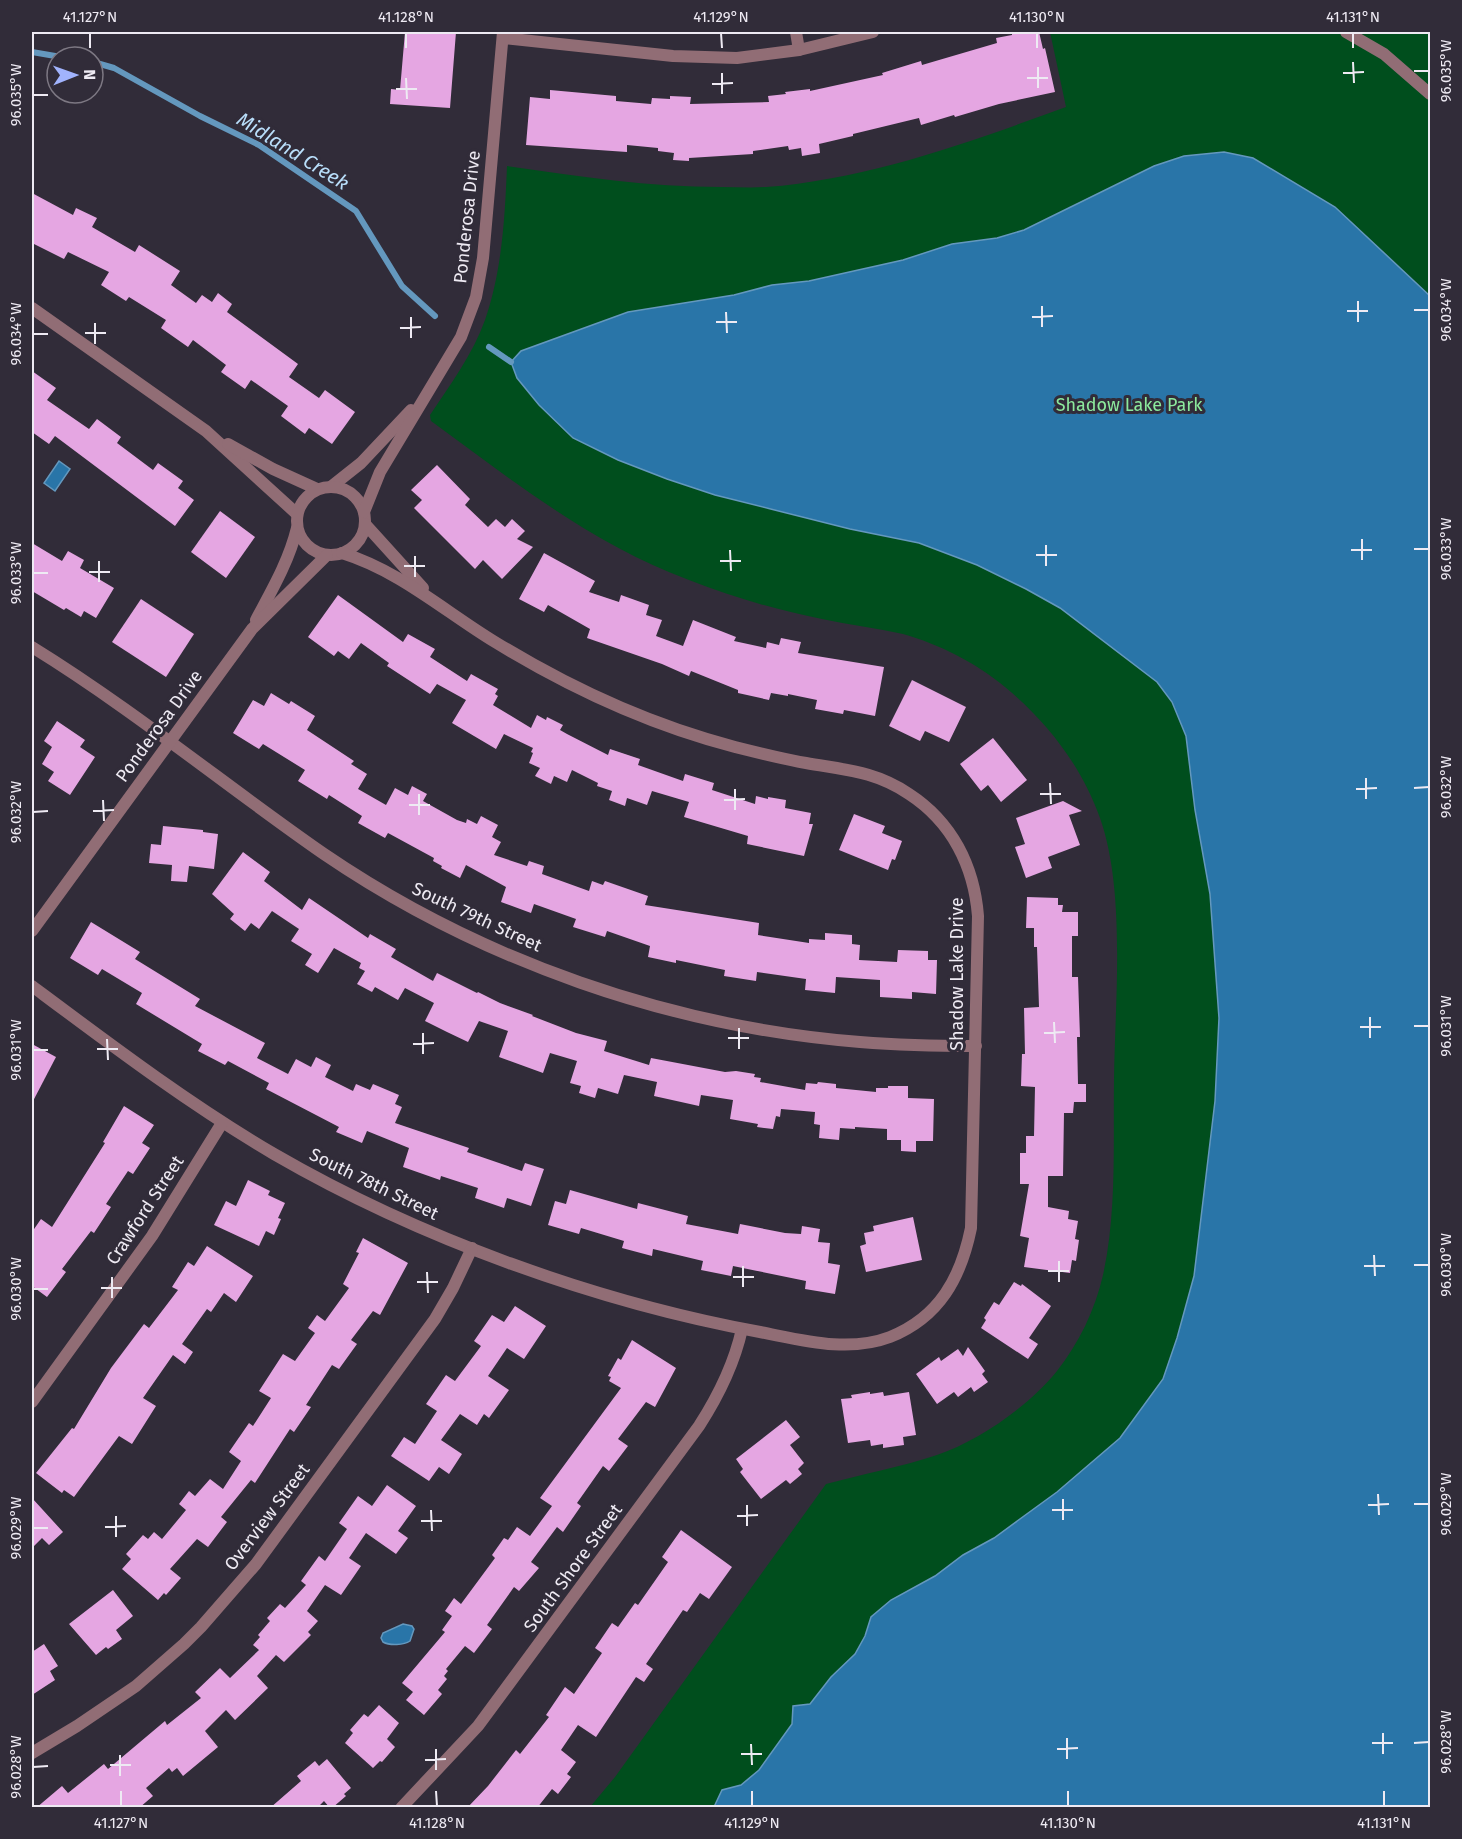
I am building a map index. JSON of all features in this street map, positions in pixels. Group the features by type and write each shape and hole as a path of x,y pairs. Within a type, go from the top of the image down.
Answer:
{"street":[{"path":"796,32 799,50"},
{"path":"503,35 705,58 765,55 799,50 873,32"},
{"path":"1346,32 1384,54 1431,94"},
{"name":"Ponderosa Drive","path":"364,518 380,472 461,337 476,297 483,258 503,35"},
{"path":"32,308 206,431 273,469 317,489"},
{"name":"Ponderosa Drive","path":"332,486 361,463 426,393"},
{"path":"206,431 297,514"},
{"path":"332,486 341,488 355,497 364,518 360,538 349,550 327,555 318,553 305,543 297,528 297,514 304,499 317,489 332,486"},
{"name":"Shadow Lake Drive","path":"364,518 431,598"},
{"name":"Ponderosa Drive","path":"252,630 284,566 297,528"},
{"name":"Shadow Lake Drive","path":"342,553 380,568 431,598 509,651 608,703 696,736 878,777 895,785 926,806 954,839 971,873 978,916 971,1228 959,1272 945,1295 929,1312 891,1336 869,1342 830,1344 742,1329"},
{"name":"Ponderosa Drive","path":"32,931 252,630 327,555"},
{"name":"South 79th Street","path":"32,647 94,687 325,854 382,890 478,940 560,975 648,1004 773,1031 860,1042 976,1046"},
{"name":"South 78th Street","path":"32,986 155,1077 222,1123 314,1177 355,1197 472,1248 609,1296 742,1329"},
{"name":"Crawford Street","path":"32,1402 152,1236 222,1123"},
{"name":"Overview Street","path":"32,1753 107,1707 144,1679 184,1644 240,1584 423,1335 453,1288 472,1248"},
{"name":"South Shore Street","path":"401,1808 478,1726 699,1426 723,1386 742,1329"}],"green space":[{"name":"Shadow Lake Park","path":"1050,32 1430,32 1430,1807 590,1807 615,1777 826,1484 937,1455 970,1441 1018,1409 1046,1384 1079,1338 1096,1301 1103,1275 1112,1202 1117,981 1113,879 1100,818 1073,762 1035,715 1005,687 982,670 957,655 917,638 771,607 705,586 653,565 586,530 554,510 431,421 430,415 468,357 480,333 491,301 504,224 507,166 640,183 694,187 766,187 805,183 881,167 956,146 1066,107"}],"water":[{"name":"Shadow Lake Park","path":"1224,152 1253,158 1335,207 1430,296 1430,1807 714,1807 722,1790 741,1785 759,1770 792,1724 793,1706 810,1704 831,1677 855,1654 865,1636 871,1617 891,1600 935,1576 963,1555 994,1538 1057,1492 1120,1438 1163,1379 1194,1276 1215,1101 1219,1018 1210,894 1195,810 1186,736 1172,702 1157,682 1060,608 977,565 919,543 850,529 715,495 618,460 573,438 539,405 517,378 511,362 521,351 628,312 734,295 772,285 809,281 903,260 952,244 997,238 1024,230 1154,166 1184,156"},
{"path":"59,461 70,469 55,491 44,483"},
{"path":"403,1624 412,1626 414,1629 410,1641 397,1644 383,1642 381,1638 383,1633"}],"building":[{"path":"405,32 456,32 450,108 390,104 391,89 400,90"},
{"path":"1012,32 1039,32 1055,92 999,104 955,117 954,115 921,125 919,118 853,134 853,136 819,144 820,153 802,156 801,148 789,150 788,146 753,151 753,154 689,158 689,161 673,160 674,153 658,151 658,148 627,145 627,152 526,145 530,97 550,99 550,90 616,96 616,101 651,104 652,98 670,99 670,96 691,97 690,104 769,102 768,96 810,89 810,91 883,75 882,73 921,61 922,65 997,43 996,38 1012,35"},
{"path":"32,193 73,215 76,208 97,218 92,227 135,252 139,245 180,271 171,285 196,303 202,295 212,302 218,293 232,304 227,312 298,364 289,377 319,398 325,390 355,412 332,444 309,428 305,434 281,416 288,406 251,380 245,389 221,372 226,365 193,340 188,347 161,328 166,320 129,297 126,301 101,285 109,272 68,252 64,259 32,243"},
{"path":"32,371 56,388 47,400 89,429 97,419 121,437 117,443 153,470 158,463 183,481 178,488 194,500 175,526 55,436 49,444 32,432"},
{"path":"437,465 470,499 465,505 488,527 496,519 505,527 512,519 525,531 517,539 533,547 502,579 483,560 475,569 414,508 422,500 411,490"},
{"path":"220,511 255,537 226,578 191,552"},
{"path":"32,543 62,561 68,551 84,560 80,568 114,588 96,618 84,611 81,617 66,608 64,610 32,591"},
{"path":"544,553 595,581 589,592 619,602 621,595 649,605 646,615 662,620 656,636 683,646 693,620 736,637 734,641 766,648 767,642 779,645 781,638 801,642 798,653 884,667 875,716 844,710 843,714 815,709 817,700 788,694 788,696 771,693 769,700 738,693 738,690 691,671 689,676 662,664 587,638 590,629 548,605 544,612 519,599"},
{"path":"338,595 403,642 408,634 435,649 430,657 467,681 471,674 498,689 495,694 498,696 493,705 531,728 537,715 546,720 547,717 563,725 560,730 608,755 610,749 640,759 638,765 683,781 685,774 714,783 712,790 755,804 756,796 768,799 768,797 786,800 785,808 811,813 809,824 813,824 804,856 747,844 748,836 684,817 689,802 652,791 647,805 627,798 625,806 609,800 612,791 597,786 598,783 572,770 567,782 554,776 551,784 535,776 540,768 529,763 533,748 504,734 496,749 452,723 466,700 437,684 430,694 387,666 389,663 361,643 349,659 338,651 334,656 308,637"},
{"path":"141,599 194,634 166,677 112,642"},
{"path":"912,680 966,707 949,742 925,731 920,741 889,726"},
{"path":"271,693 289,704 291,701 315,716 307,730 354,761 351,764 367,774 358,789 386,805 395,788 408,795 412,786 427,794 423,801 457,820 466,823 467,819 477,824 481,816 498,825 492,837 501,842 494,855 527,866 529,861 544,866 542,874 589,891 592,881 603,885 605,881 648,896 645,905 759,923 758,935 809,943 809,939 825,940 825,933 852,935 852,944 860,945 859,960 897,962 898,950 928,951 928,960 937,960 936,994 912,992 912,999 880,997 880,980 836,977 835,993 805,990 806,979 757,972 756,981 724,976 725,970 648,957 650,946 607,931 605,937 573,927 576,919 534,904 531,913 501,902 506,887 466,865 460,878 441,868 442,866 433,861 434,858 388,833 385,838 358,823 362,816 329,795 327,799 298,781 305,770 263,744 259,749 233,733 253,700 264,706"},
{"path":"57,721 85,740 80,747 95,757 70,795 48,781 54,772 42,764 52,747 44,741"},
{"path":"993,738 1027,780 1001,802 988,785 981,791 960,764"},
{"path":"1063,801 1082,811 1069,815 1080,845 1048,857 1052,868 1026,878 1015,847 1025,844 1016,818"},
{"path":"854,814 885,826 882,833 902,841 895,860 892,859 888,870 839,850"},
{"path":"163,826 218,834 214,869 189,866 187,882 171,881 172,865 149,863 151,844 161,845"},
{"path":"243,852 270,872 264,881 302,910 309,898 368,938 370,934 396,949 391,957 433,981 437,973 532,1016 576,1033 607,1041 604,1051 649,1065 651,1058 725,1072 755,1074 754,1077 761,1078 760,1082 805,1090 806,1083 817,1084 818,1082 836,1084 836,1088 876,1092 876,1088 908,1086 908,1098 934,1099 933,1141 916,1141 916,1152 901,1151 901,1140 887,1140 887,1129 855,1127 855,1129 840,1128 839,1140 819,1138 820,1125 814,1124 815,1112 781,1109 780,1117 776,1116 773,1129 757,1127 758,1124 730,1119 733,1100 701,1095 699,1106 654,1096 657,1082 624,1075 618,1094 598,1088 595,1098 579,1093 581,1086 570,1083 577,1061 550,1053 543,1073 499,1057 508,1031 479,1021 468,1042 447,1032 425,1021 434,1003 405,988 398,1000 375,987 372,992 357,984 365,971 359,968 361,963 334,948 318,973 305,965 312,954 291,941 299,929 272,911 259,929 251,923 245,931 230,919 234,914 212,894"},
{"path":"1027,897 1058,898 1058,905 1063,905 1062,912 1078,912 1078,936 1072,936 1072,977 1078,977 1080,1037 1077,1037 1078,1084 1086,1084 1086,1102 1074,1102 1073,1113 1064,1113 1063,1176 1048,1176 1048,1207 1069,1211 1068,1219 1078,1221 1075,1239 1079,1240 1076,1261 1072,1260 1070,1273 1024,1267 1029,1238 1020,1236 1029,1184 1020,1184 1020,1153 1026,1153 1026,1136 1034,1136 1035,1087 1021,1086 1022,1054 1025,1054 1024,1008 1039,1007 1037,947 1034,947 1034,928 1026,928"},
{"path":"91,922 140,952 135,959 200,999 195,1006 265,1043 257,1058 288,1074 296,1059 311,1067 316,1057 331,1065 325,1077 353,1091 356,1084 370,1090 373,1084 399,1095 395,1104 402,1107 395,1123 469,1148 467,1152 522,1171 525,1163 544,1169 531,1206 507,1198 504,1208 475,1198 478,1188 441,1176 440,1180 403,1167 409,1148 367,1131 362,1143 336,1132 339,1127 266,1089 269,1083 228,1061 225,1065 198,1051 202,1044 136,1004 142,993 102,969 98,975 70,958"},
{"path":"32,1044 56,1057 32,1103"},
{"path":"124,1106 154,1125 142,1143 150,1148 133,1174 128,1171 106,1204 111,1207 94,1233 91,1231 62,1269 66,1272 47,1297 32,1286 32,1232 41,1219 52,1227 105,1143 103,1142"},
{"path":"248,1180 270,1191 268,1195 285,1203 274,1235 266,1231 259,1246 214,1225 226,1201 236,1206"},
{"path":"570,1190 637,1209 638,1203 688,1216 686,1224 738,1234 740,1224 801,1234 802,1226 820,1229 818,1242 830,1243 828,1263 840,1265 835,1294 805,1289 806,1281 733,1266 731,1276 701,1270 703,1261 653,1249 652,1256 622,1248 624,1241 581,1228 579,1234 548,1225 555,1201 566,1204"},
{"path":"913,1217 922,1260 866,1272 860,1246 866,1244 864,1233 874,1231 873,1226"},
{"path":"363,1238 408,1263 380,1315 373,1311 351,1340 357,1344 339,1369 332,1365 306,1405 311,1407 294,1432 290,1429 255,1483 251,1480 221,1517 227,1522 208,1547 197,1539 170,1569 181,1578 166,1595 164,1593 158,1600 122,1569 131,1559 126,1554 143,1535 148,1539 154,1532 162,1539 186,1510 179,1504 189,1491 195,1496 210,1479 223,1489 241,1461 229,1452 249,1423 253,1426 271,1398 259,1391 283,1354 295,1361 315,1333 308,1328 317,1315 325,1321 349,1288 343,1284 359,1253 356,1252"},
{"path":"207,1246 253,1276 236,1302 224,1293 211,1312 207,1309 182,1344 193,1352 185,1364 173,1355 143,1398 156,1406 132,1444 119,1436 74,1497 64,1490 62,1493 36,1473 72,1428 74,1429 111,1368 144,1324 149,1328 178,1290 172,1287 188,1262 194,1266"},
{"path":"1014,1282 1021,1286 1022,1284 1051,1306 1029,1338 1038,1344 1028,1359 981,1328 994,1302 999,1305"},
{"path":"515,1306 546,1326 524,1359 507,1348 488,1376 509,1390 489,1418 484,1414 477,1425 460,1414 441,1440 462,1454 449,1474 439,1467 429,1481 391,1456 404,1437 415,1444 437,1411 426,1404 446,1375 455,1381 481,1346 474,1341 492,1315 504,1322"},
{"path":"632,1340 676,1368 655,1407 646,1402 618,1439 628,1446 609,1471 603,1466 577,1503 581,1506 563,1532 557,1527 531,1562 539,1568 519,1591 514,1587 487,1625 492,1629 474,1653 465,1646 446,1669 448,1671 444,1676 447,1679 438,1690 442,1694 424,1715 406,1700 413,1692 402,1683 445,1632 442,1630 452,1616 445,1611 454,1598 461,1604 495,1558 492,1555 504,1538 508,1540 517,1527 530,1536 552,1506 540,1498 621,1388 609,1381 611,1377 608,1376 618,1358 621,1360"},
{"path":"968,1347 985,1371 982,1374 988,1382 974,1392 971,1387 958,1397 954,1392 937,1404 916,1374 939,1357 941,1361 958,1349 963,1356"},
{"path":"870,1392 870,1394 883,1392 884,1396 909,1392 916,1435 903,1437 904,1445 883,1448 883,1444 871,1446 870,1440 848,1443 841,1399"},
{"path":"786,1420 800,1437 790,1445 804,1463 798,1469 802,1474 790,1484 786,1480 761,1499 740,1472 743,1469 736,1459"},
{"path":"387,1485 416,1506 398,1531 408,1538 396,1554 366,1533 349,1558 361,1566 341,1595 325,1585 307,1611 318,1621 308,1632 311,1635 284,1662 276,1655 257,1676 268,1688 235,1720 226,1710 205,1731 218,1747 183,1776 177,1768 172,1772 169,1768 146,1788 153,1796 139,1808 36,1808 62,1786 68,1793 104,1764 108,1769 165,1721 167,1725 201,1698 195,1692 220,1668 230,1678 259,1650 253,1645 270,1621 267,1618 280,1604 285,1608 306,1585 301,1581 319,1556 325,1561 347,1529 339,1523 358,1496 372,1506"},
{"path":"32,1498 63,1532 49,1545 42,1538 32,1548"},
{"path":"681,1530 732,1567 709,1599 700,1593 687,1612 683,1610 646,1664 653,1669 644,1682 636,1677 596,1737 578,1725 561,1750 576,1762 567,1774 571,1777 558,1794 552,1789 537,1808 467,1808 488,1786 516,1750 520,1754 549,1717 546,1715 565,1687 574,1694 602,1653 595,1648 612,1623 618,1627 635,1603 638,1605 668,1562 662,1557"},
{"path":"113,1590 133,1616 116,1630 122,1639 96,1655 69,1624"},
{"path":"44,1644 58,1666 50,1671 55,1680 32,1695 32,1652"},
{"path":"379,1705 399,1723 387,1739 395,1747 382,1762 380,1761 373,1768 345,1743 353,1733 350,1730 364,1714 368,1717"},
{"path":"327,1759 351,1788 344,1794 346,1796 332,1808 324,1801 317,1808 270,1808 301,1781 297,1776 315,1761 319,1766"}],"waterway":[{"name":"Midland Creek","path":"32,52 45,54"},
{"name":"Midland Creek","path":"105,65 114,68 200,116 259,145 356,211 402,286 435,316"},
{"name":"Midland Creek","path":"489,347 511,362"}]}
